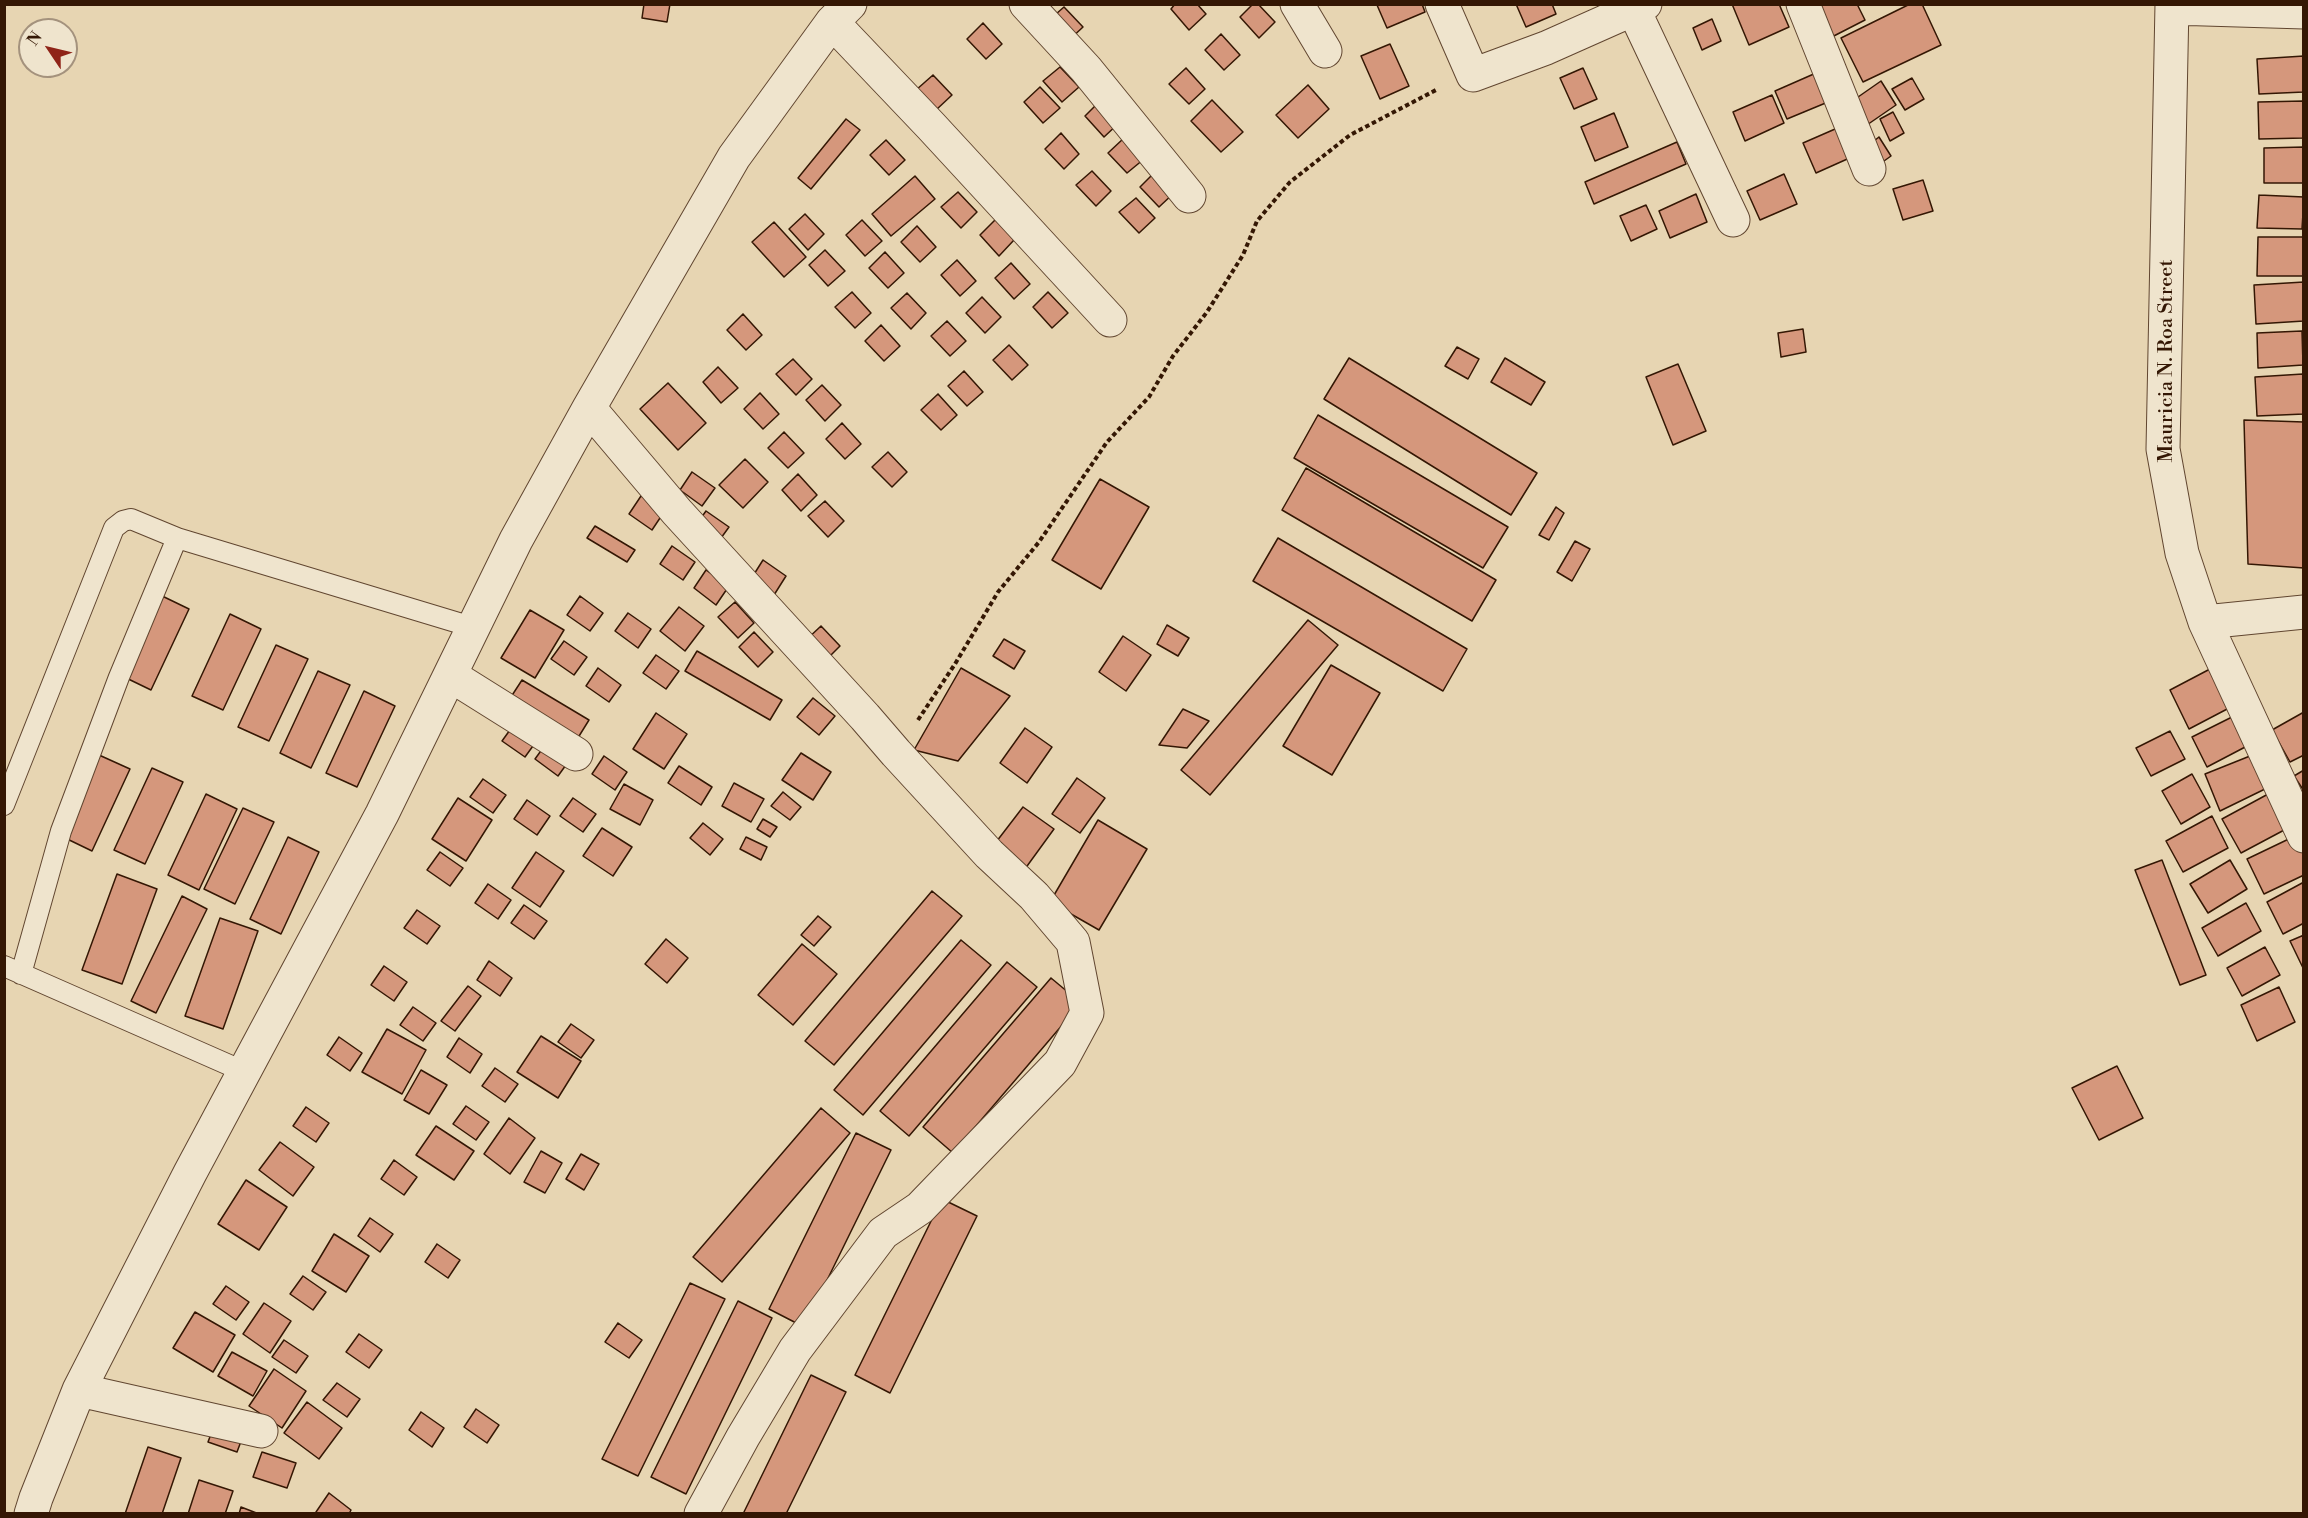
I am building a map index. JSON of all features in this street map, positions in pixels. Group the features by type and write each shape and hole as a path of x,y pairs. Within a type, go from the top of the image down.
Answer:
{"street":[{"path":"1026,4 1086,69 1189,196"},
{"path":"1297,4 1325,51"},
{"path":"1442,4 1473,75 1546,48 1636,6 1733,220"},
{"path":"1803,4 1869,169"},
{"path":"2172,6 2304,12"},
{"name":"Mauricia N. Roa Street","path":"2172,6 2163,449 2181,553 2205,622 2304,836"},
{"path":"32,1514 36,1498 79,1390 190,1173 382,814 516,540 589,408 734,157 841,13 931,126 1110,320"},
{"path":"589,408 677,512 989,854 1034,896 1073,942 1088,1013 1060,1063 920,1208 883,1233 795,1350 743,1437 701,1514"},
{"path":"2205,622 2304,612"},
{"path":"450,675 576,754"},
{"path":"79,1390 261,1431"}],"lane":[{"path":"4,805 114,528 123,521 131,519 177,538 472,627"},
{"path":"177,538 119,677 61,831 13,970 245,1072"}],"path":[{"path":"896,753 955,664 998,592 1039,542 1107,442 1149,397 1173,356 1207,312 1243,255 1257,221 1290,182 1350,135 1424,95 1473,75"}],"building":[{"path":"644,4 670,4 667,22 642,18"},
{"path":"1175,4 1197,4 1206,14 1189,30 1171,9"},
{"path":"1253,4 1258,4 1275,22 1259,38 1240,17"},
{"path":"1422,4 1425,12 1387,28 1377,5"},
{"path":"1516,4 1552,4 1556,14 1526,27"},
{"path":"1732,4 1779,4 1789,27 1749,45"},
{"path":"1808,4 1857,4 1865,20 1826,40"},
{"path":"1910,4 1922,4 1941,45 1863,82 1841,38"},
{"path":"1064,7 1083,27 1067,42 1048,21"},
{"path":"1712,19 1721,41 1702,50 1693,28"},
{"path":"983,23 1002,44 986,59 967,39"},
{"path":"1221,34 1240,55 1224,70 1205,50"},
{"path":"1390,44 1409,86 1380,99 1361,56"},
{"path":"2304,56 2304,92 2259,94 2257,59"},
{"path":"1060,67 1079,87 1062,102 1043,81"},
{"path":"1186,68 1205,89 1189,104 1169,84"},
{"path":"1583,68 1597,99 1574,109 1560,78"},
{"path":"1816,73 1828,102 1787,119 1775,91"},
{"path":"933,75 952,95 936,110 916,90"},
{"path":"1912,78 1924,99 1905,110 1892,89"},
{"path":"1881,81 1896,105 1864,127 1848,104"},
{"path":"1308,85 1329,109 1298,138 1276,115"},
{"path":"1040,87 1060,108 1043,123 1024,102"},
{"path":"1772,95 1784,123 1745,141 1733,112"},
{"path":"1212,100 1243,132 1221,152 1191,121"},
{"path":"1100,101 1120,122 1104,137 1085,116"},
{"path":"2304,101 2304,138 2259,139 2258,102"},
{"path":"1893,112 1904,133 1890,141 1880,119"},
{"path":"1614,113 1628,147 1595,161 1581,127"},
{"path":"846,119 860,130 811,189 798,178"},
{"path":"1842,126 1854,156 1816,173 1803,143"},
{"path":"1061,133 1079,154 1064,169 1045,149"},
{"path":"1879,137 1891,156 1877,166 1865,148"},
{"path":"1124,138 1144,159 1127,173 1108,153"},
{"path":"886,140 905,160 889,175 870,155"},
{"path":"1677,142 1686,164 1594,204 1585,182"},
{"path":"2304,147 2304,183 2264,183 2264,148"},
{"path":"1092,171 1111,191 1096,206 1076,185"},
{"path":"1156,171 1175,192 1159,207 1140,187"},
{"path":"1784,174 1797,204 1760,220 1747,191"},
{"path":"915,176 935,199 891,236 872,214"},
{"path":"1923,180 1933,211 1903,220 1893,189"},
{"path":"958,192 977,212 961,228 941,207"},
{"path":"1696,194 1707,222 1670,238 1659,211"},
{"path":"2259,195 2304,197 2302,229 2257,228"},
{"path":"1136,198 1155,218 1139,233 1119,212"},
{"path":"1646,205 1657,229 1631,241 1620,216"},
{"path":"805,214 824,234 808,250 789,229"},
{"path":"996,219 1014,240 999,256 980,235"},
{"path":"862,220 882,241 865,256 846,235"},
{"path":"774,222 806,257 784,277 752,242"},
{"path":"917,226 936,247 920,262 901,242"},
{"path":"2258,237 2304,237 2304,276 2257,276"},
{"path":"825,250 845,271 828,286 809,265"},
{"path":"885,252 904,273 888,288 869,268"},
{"path":"957,260 976,281 960,296 941,275"},
{"path":"1011,263 1030,284 1014,299 995,278"},
{"path":"2304,282 2304,321 2256,324 2254,285"},
{"path":"852,292 871,313 855,328 835,307"},
{"path":"1048,292 1068,313 1052,328 1033,307"},
{"path":"907,293 926,313 911,329 891,308"},
{"path":"982,297 1001,317 985,333 966,313"},
{"path":"743,314 762,335 746,350 727,330"},
{"path":"947,321 966,341 950,356 931,336"},
{"path":"881,325 900,346 884,361 865,341"},
{"path":"1803,329 1806,352 1781,357 1778,333"},
{"path":"2302,331 2303,365 2258,368 2257,333"},
{"path":"1009,345 1028,365 1012,380 993,360"},
{"path":"1457,347 1479,359 1468,379 1445,366"},
{"path":"1349,358 1537,473 1511,515 1324,399"},
{"path":"1505,358 1545,382 1531,405 1491,382"},
{"path":"793,359 812,379 796,395 776,374"},
{"path":"1678,364 1706,431 1673,445 1646,377"},
{"path":"718,367 738,388 721,403 703,382"},
{"path":"964,371 983,392 967,406 948,386"},
{"path":"2303,374 2304,414 2257,416 2255,377"},
{"path":"668,383 706,423 678,450 640,409"},
{"path":"822,385 841,405 825,421 806,400"},
{"path":"760,393 779,414 763,429 744,409"},
{"path":"938,394 957,415 941,430 921,410"},
{"path":"1318,415 1508,527 1483,568 1294,458"},
{"path":"2244,420 2304,422 2304,568 2248,564"},
{"path":"842,423 861,444 845,459 826,439"},
{"path":"784,432 804,453 788,468 768,448"},
{"path":"888,452 907,472 892,487 872,467"},
{"path":"745,459 768,482 743,508 719,485"},
{"path":"1306,468 1496,580 1472,621 1282,510"},
{"path":"692,472 715,488 702,506 680,490"},
{"path":"798,474 817,495 801,511 782,490"},
{"path":"1100,479 1149,507 1101,589 1052,560"},
{"path":"641,496 664,512 652,530 629,514"},
{"path":"825,501 844,521 828,537 808,516"},
{"path":"1556,507 1564,513 1549,540 1539,535"},
{"path":"706,511 729,527 716,545 693,529"},
{"path":"595,526 635,550 627,562 587,538"},
{"path":"1278,538 1467,649 1443,691 1253,581"},
{"path":"1575,541 1590,549 1572,581 1557,572"},
{"path":"672,546 695,562 683,580 660,564"},
{"path":"763,560 786,576 774,595 751,579"},
{"path":"706,570 729,586 716,605 694,588"},
{"path":"158,594 189,609 151,690 120,675"},
{"path":"580,596 603,613 590,631 567,615"},
{"path":"735,602 754,623 738,638 718,617"},
{"path":"679,607 704,626 685,651 660,631"},
{"path":"530,610 564,630 535,678 501,658"},
{"path":"628,613 651,629 638,648 615,631"},
{"path":"230,614 261,629 223,710 192,696"},
{"path":"1308,620 1338,645 1210,795 1181,770"},
{"path":"1167,625 1189,638 1178,656 1157,644"},
{"path":"821,626 840,646 824,662 805,641"},
{"path":"754,632 773,652 758,667 739,647"},
{"path":"1123,636 1151,655 1126,691 1099,672"},
{"path":"1004,639 1025,651 1014,669 993,656"},
{"path":"564,641 587,657 574,675 551,659"},
{"path":"276,645 308,659 269,741 238,727"},
{"path":"697,651 782,700 770,720 685,671"},
{"path":"656,655 679,671 666,689 643,673"},
{"path":"1331,665 1380,693 1332,775 1283,746"},
{"path":"598,668 621,685 609,702 586,686"},
{"path":"961,668 1010,696 958,761 914,750"},
{"path":"2210,669 2231,707 2189,729 2170,690"},
{"path":"318,671 350,685 311,768 280,753"},
{"path":"522,680 589,720 576,741 509,700"},
{"path":"364,691 395,706 357,787 326,773"},
{"path":"813,698 835,716 819,735 797,717"},
{"path":"1183,709 1209,721 1187,748 1159,745"},
{"path":"2304,712 2304,755 2290,762 2272,730"},
{"path":"656,713 687,734 664,769 633,749"},
{"path":"2234,716 2249,745 2207,767 2192,737"},
{"path":"515,723 538,739 525,757 502,741"},
{"path":"1025,728 1052,747 1027,783 1000,763"},
{"path":"2170,731 2185,759 2151,776 2136,748"},
{"path":"548,741 571,758 558,776 535,759"},
{"path":"801,753 831,772 813,800 782,780"},
{"path":"99,755 130,769 92,851 61,836"},
{"path":"604,756 627,772 615,790 592,774"},
{"path":"2250,756 2265,789 2220,811 2205,774"},
{"path":"679,766 712,787 701,805 668,783"},
{"path":"152,768 183,782 145,864 114,850"},
{"path":"2304,770 2304,791 2294,776"},
{"path":"2192,774 2210,807 2181,824 2162,791"},
{"path":"1077,778 1105,798 1080,833 1052,814"},
{"path":"483,779 506,795 493,813 470,797"},
{"path":"734,783 764,799 751,822 722,806"},
{"path":"624,784 653,800 640,825 610,809"},
{"path":"783,792 801,807 790,820 771,806"},
{"path":"2270,793 2288,828 2241,853 2222,819"},
{"path":"206,794 237,809 199,890 168,875"},
{"path":"458,798 492,820 466,861 432,839"},
{"path":"573,798 596,814 583,832 560,816"},
{"path":"527,800 550,816 537,835 514,819"},
{"path":"1023,807 1054,829 1022,873 990,850"},
{"path":"243,808 274,822 235,904 204,889"},
{"path":"2212,816 2228,848 2183,872 2166,841"},
{"path":"763,819 777,827 770,837 757,829"},
{"path":"1098,820 1147,849 1099,930 1050,902"},
{"path":"703,823 723,839 710,855 690,838"},
{"path":"602,828 632,847 613,876 583,856"},
{"path":"2295,836 2304,854 2304,875 2264,894 2247,859"},
{"path":"288,837 319,852 281,934 250,919"},
{"path":"746,837 767,847 761,860 740,849"},
{"path":"440,852 463,868 450,886 427,870"},
{"path":"536,852 564,871 540,907 512,888"},
{"path":"2162,860 2206,975 2180,985 2135,870"},
{"path":"2230,860 2247,889 2208,913 2190,884"},
{"path":"117,874 157,889 122,984 82,970"},
{"path":"2304,882 2304,923 2283,934 2267,902"},
{"path":"488,884 511,900 498,919 475,903"},
{"path":"932,891 962,916 834,1065 805,1041"},
{"path":"182,896 207,909 156,1013 131,1001"},
{"path":"2246,903 2261,931 2218,956 2202,928"},
{"path":"524,905 547,921 534,939 511,923"},
{"path":"417,910 440,926 427,944 404,928"},
{"path":"818,916 831,927 814,946 801,935"},
{"path":"220,918 258,931 223,1029 185,1016"},
{"path":"2304,935 2304,970 2290,941"},
{"path":"666,939 688,958 667,983 645,964"},
{"path":"961,940 991,965 863,1115 834,1090"},
{"path":"802,944 837,974 793,1025 758,995"},
{"path":"2265,947 2280,975 2242,996 2227,968"},
{"path":"489,961 512,978 500,996 477,980"},
{"path":"1007,962 1037,987 909,1136 880,1111"},
{"path":"384,966 407,982 394,1001 371,985"},
{"path":"1051,978 1081,1003 953,1153 923,1127"},
{"path":"468,986 481,996 455,1031 441,1021"},
{"path":"2279,987 2295,1022 2257,1041 2241,1005"},
{"path":"413,1007 436,1023 423,1041 400,1025"},
{"path":"571,1024 594,1040 581,1058 558,1042"},
{"path":"387,1029 426,1050 402,1094 362,1072"},
{"path":"541,1036 581,1061 558,1098 517,1072"},
{"path":"339,1037 362,1053 350,1071 327,1055"},
{"path":"459,1038 482,1054 470,1073 447,1057"},
{"path":"2117,1066 2143,1118 2099,1140 2072,1088"},
{"path":"495,1068 518,1084 505,1102 482,1086"},
{"path":"421,1070 447,1085 429,1114 404,1100"},
{"path":"466,1106 489,1122 476,1140 453,1124"},
{"path":"306,1107 329,1123 316,1142 293,1126"},
{"path":"821,1108 850,1133 722,1282 693,1257"},
{"path":"509,1118 535,1138 510,1174 484,1154"},
{"path":"436,1126 474,1151 454,1180 416,1155"},
{"path":"856,1133 891,1150 804,1327 769,1309"},
{"path":"280,1142 314,1167 293,1196 259,1170"},
{"path":"541,1151 562,1163 545,1193 524,1182"},
{"path":"581,1154 599,1164 584,1190 566,1179"},
{"path":"394,1160 417,1177 404,1195 381,1179"},
{"path":"246,1180 287,1207 259,1250 218,1224"},
{"path":"942,1199 977,1216 890,1393 855,1375"},
{"path":"370,1218 393,1234 380,1252 358,1236"},
{"path":"334,1234 369,1256 346,1292 312,1271"},
{"path":"437,1244 460,1260 448,1278 425,1262"},
{"path":"303,1276 326,1292 313,1310 290,1294"},
{"path":"690,1283 725,1299 638,1476 602,1459"},
{"path":"226,1286 249,1302 236,1320 213,1304"},
{"path":"738,1301 772,1318 686,1494 651,1477"},
{"path":"264,1303 291,1321 270,1353 243,1334"},
{"path":"195,1312 235,1335 213,1372 173,1348"},
{"path":"618,1323 642,1340 629,1358 605,1342"},
{"path":"359,1334 382,1350 369,1368 346,1352"},
{"path":"284,1340 308,1356 296,1373 272,1357"},
{"path":"232,1352 267,1371 253,1396 218,1376"},
{"path":"274,1369 306,1391 282,1428 249,1406"},
{"path":"811,1375 846,1392 786,1514 743,1514"},
{"path":"337,1383 360,1399 347,1417 323,1400"},
{"path":"307,1402 342,1428 319,1459 284,1433"},
{"path":"476,1409 499,1425 487,1443 464,1427"},
{"path":"421,1412 444,1428 432,1447 409,1430"},
{"path":"214,1426 243,1436 237,1452 208,1442"},
{"path":"148,1447 181,1458 162,1514 125,1514"},
{"path":"262,1452 296,1463 287,1488 253,1477"},
{"path":"199,1480 233,1491 225,1514 188,1514"},
{"path":"329,1493 351,1510 349,1514 319,1514 316,1512"},
{"path":"241,1507 259,1514 239,1514"}]}
